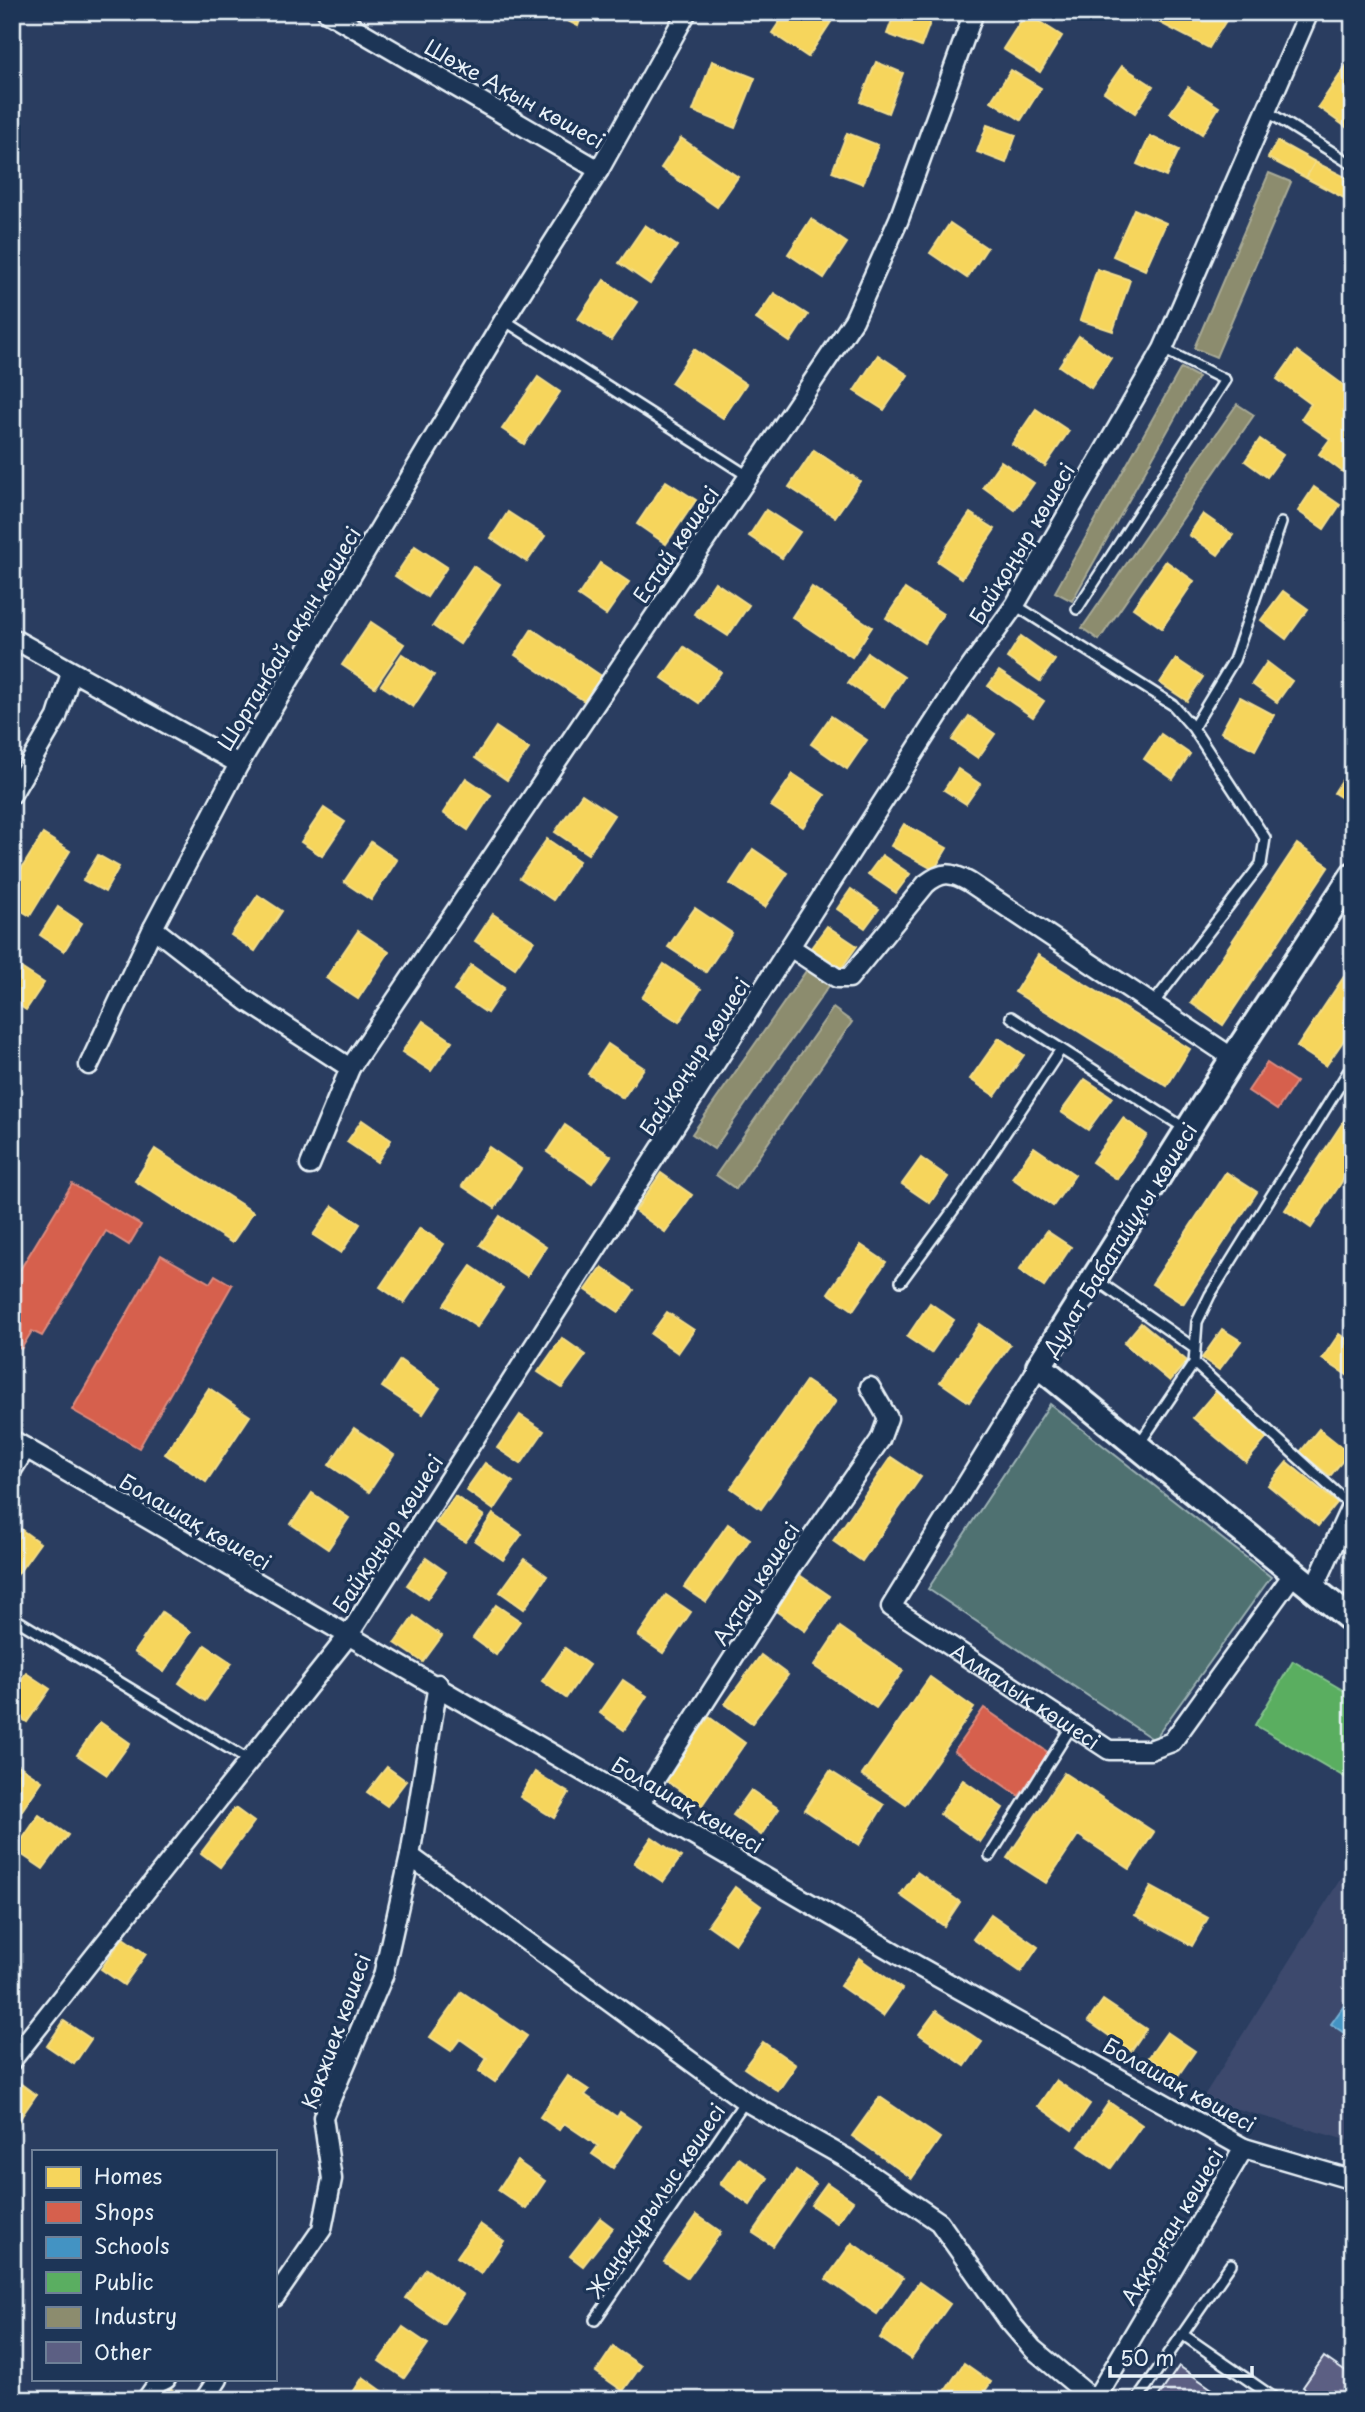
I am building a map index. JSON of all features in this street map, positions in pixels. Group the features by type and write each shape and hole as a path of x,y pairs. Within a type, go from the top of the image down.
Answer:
{"street":[{"name":"Шөже Ақын көшесі","path":"327,12 347,17 599,170 687,12"},
{"name":"Естай көшесі","path":"310,1165 350,1068 854,320 899,219 974,12"},
{"name":"Байқоңыр көшесі","path":"12,2060 348,1636 959,682 1015,605 1163,349 1268,112 1309,12"},
{"name":"Шортанбай ақын көшесі","path":"89,1065 153,928 239,764 504,320 599,170"},
{"path":"12,638 239,764"},
{"path":"12,794 57,717 71,673"},
{"path":"790,947 837,978 849,978 926,884 937,875 947,873 969,882 1233,1058"},
{"name":"Дулат Бабатайұлы көшесі","path":"891,1607 1187,1130 1348,890"},
{"path":"153,928 247,1001 350,1068"},
{"path":"1039,1366 1353,1621"},
{"name":"Ақтау көшесі","path":"640,1803 792,1566 880,1440 888,1418 870,1387"},
{"path":"12,1470 19,1444"},
{"name":"Болашақ көшесі","path":"19,1444 916,1965 1244,2148 1353,2180"},
{"path":"1314,1588 1352,1504"},
{"name":"Алмалық көшесі","path":"891,1607 1109,1749 1150,1751 1172,1742 1294,1573"},
{"name":"Көкжиек көшесі","path":"276,2296 322,2229 332,2179 323,2117 383,1976 410,1856 438,1685"},
{"path":"410,1856 745,2101 846,2158 939,2222 1033,2349 1094,2400"},
{"name":"Аққорған көшесі","path":"1094,2400 1244,2148"},
{"path":"146,2400 158,2383 164,2380"},
{"path":"204,2400 217,2380"}],"lane":[{"path":"1268,112 1353,165"},
{"path":"504,320 748,476"},
{"path":"1077,609 1225,380 1163,349"},
{"path":"1193,728 1234,660 1280,523"},
{"path":"1015,605 1173,705 1193,728 1265,838 1265,855 1261,864 1152,1005"},
{"path":"1011,1017 1187,1130"},
{"path":"901,1281 960,1201 1061,1049"},
{"path":"1138,1445 1194,1363 1197,1322 1209,1295 1353,1064"},
{"path":"1094,1278 1194,1348"},
{"path":"1194,1363 1352,1504"},
{"path":"12,1617 248,1760"},
{"path":"990,1856 1073,1724"},
{"name":"Жаңақұрылыс көшесі","path":"595,2320 745,2101"},
{"path":"1137,2400 1231,2264"},
{"path":"1182,2334 1276,2400"}],"shaded area":[{"path":"1353,1859 1353,2142 1202,2099"}],"green space":[{"path":"1050,1404 1271,1577 1154,1740 928,1589"}],"building: Homes":[{"path":"550,12 583,12 578,26"},
{"path":"786,12 816,12 831,22 808,57 772,33"},
{"path":"895,12 934,12 921,47 887,34"},
{"path":"1139,12 1211,12 1227,19 1209,48"},
{"path":"1026,13 1062,36 1040,72 1003,49"},
{"path":"712,61 755,78 735,128 693,111"},
{"path":"876,62 903,73 888,113 860,102"},
{"path":"1348,63 1353,66 1353,132 1318,107"},
{"path":"1122,66 1153,86 1135,113 1104,92"},
{"path":"1011,70 1041,88 1021,120 991,101"},
{"path":"1188,87 1219,107 1202,134 1170,113"},
{"path":"987,125 1016,135 1006,163 977,152"},
{"path":"847,133 878,145 863,184 832,172"},
{"path":"1150,136 1179,150 1166,177 1137,164"},
{"path":"681,138 738,177 717,207 661,168"},
{"path":"1277,141 1315,162 1306,178 1268,158"},
{"path":"1315,162 1353,181 1346,199 1306,178"},
{"path":"1134,209 1166,223 1145,270 1113,256"},
{"path":"811,219 847,243 824,278 788,254"},
{"path":"950,223 987,248 967,278 930,253"},
{"path":"645,225 677,246 650,284 619,263"},
{"path":"1097,269 1130,280 1113,331 1080,320"},
{"path":"604,280 637,302 611,340 578,319"},
{"path":"774,293 808,315 790,342 756,319"},
{"path":"1079,336 1111,358 1091,388 1059,366"},
{"path":"694,349 746,384 723,418 671,383"},
{"path":"1297,351 1353,392 1353,459 1343,472 1319,454 1330,439 1301,419 1311,404 1277,379"},
{"path":"878,355 908,375 884,410 854,391"},
{"path":"538,377 560,392 524,444 502,429"},
{"path":"1036,409 1069,431 1045,466 1012,444"},
{"path":"1260,439 1283,455 1267,477 1245,461"},
{"path":"814,450 860,481 835,517 789,487"},
{"path":"1001,461 1034,483 1015,510 983,487"},
{"path":"666,481 696,500 666,544 637,524"},
{"path":"1314,487 1340,505 1324,529 1298,511"},
{"path":"766,510 800,532 782,558 749,536"},
{"path":"508,512 545,536 527,562 491,538"},
{"path":"970,513 995,529 962,578 937,561"},
{"path":"1203,514 1233,535 1218,555 1189,535"},
{"path":"415,546 447,567 427,597 395,576"},
{"path":"1166,561 1194,581 1162,628 1133,608"},
{"path":"600,563 629,582 606,615 578,596"},
{"path":"473,566 500,584 460,644 433,626"},
{"path":"715,582 749,605 728,636 694,614"},
{"path":"812,587 872,627 852,657 792,617"},
{"path":"905,589 943,614 924,643 886,618"},
{"path":"1283,591 1308,609 1286,639 1261,620"},
{"path":"371,622 404,644 375,687 342,665"},
{"path":"532,629 603,677 586,702 515,655"},
{"path":"1021,636 1055,660 1040,681 1007,658"},
{"path":"684,647 721,672 699,703 662,678"},
{"path":"868,653 904,677 884,707 848,683"},
{"path":"402,654 434,675 413,707 381,685"},
{"path":"1176,659 1203,677 1187,701 1160,683"},
{"path":"1267,662 1292,681 1277,702 1252,684"},
{"path":"999,671 1044,701 1033,717 988,686"},
{"path":"1240,697 1274,715 1255,750 1221,732"},
{"path":"831,716 867,740 847,769 811,744"},
{"path":"969,716 995,734 978,758 952,740"},
{"path":"496,727 529,749 507,780 475,758"},
{"path":"1161,734 1190,754 1173,779 1144,759"},
{"path":"1353,763 1353,805 1334,793"},
{"path":"958,769 980,784 966,804 944,790"},
{"path":"793,774 825,795 803,827 771,806"},
{"path":"466,778 491,795 468,830 443,813"},
{"path":"582,794 614,815 588,854 555,832"},
{"path":"324,808 345,822 322,856 301,842"},
{"path":"904,824 947,848 934,870 891,846"},
{"path":"43,834 70,851 30,916 12,905 12,884"},
{"path":"547,839 579,861 553,900 520,878"},
{"path":"371,842 397,860 371,900 344,882"},
{"path":"1297,844 1329,866 1223,1025 1191,1003"},
{"path":"753,849 788,873 765,907 730,884"},
{"path":"98,855 119,867 105,892 83,880"},
{"path":"882,855 910,874 896,893 868,874"},
{"path":"851,889 879,909 865,928 837,909"},
{"path":"258,895 282,911 255,951 231,935"},
{"path":"58,907 82,923 64,951 40,935"},
{"path":"695,908 732,933 706,972 668,947"},
{"path":"493,914 534,941 515,968 475,941"},
{"path":"827,926 857,946 838,973 808,952"},
{"path":"358,931 389,952 358,999 326,978"},
{"path":"1038,955 1190,1049 1167,1086 1015,992"},
{"path":"12,962 44,983 26,1010 12,1001"},
{"path":"1353,963 1353,1027 1326,1066 1297,1047"},
{"path":"664,964 701,989 679,1022 642,998"},
{"path":"471,965 504,988 487,1013 454,991"},
{"path":"423,1021 452,1041 431,1071 402,1052"},
{"path":"999,1038 1024,1055 995,1096 970,1079"},
{"path":"608,1044 644,1068 623,1098 588,1074"},
{"path":"1085,1079 1112,1097 1088,1130 1061,1112"},
{"path":"1353,1107 1353,1165 1311,1228 1285,1210"},
{"path":"1123,1118 1147,1135 1117,1179 1092,1162"},
{"path":"362,1120 391,1140 377,1162 347,1142"},
{"path":"565,1125 611,1156 592,1183 547,1152"},
{"path":"489,1147 521,1169 495,1208 462,1186"},
{"path":"1034,1147 1075,1175 1053,1206 1012,1178"},
{"path":"155,1149 253,1212 232,1243 135,1181"},
{"path":"921,1158 948,1177 930,1203 902,1184"},
{"path":"1226,1172 1257,1192 1183,1304 1152,1284"},
{"path":"661,1173 692,1195 665,1232 635,1211"},
{"path":"333,1206 360,1224 341,1253 313,1235"},
{"path":"500,1216 546,1247 527,1276 480,1245"},
{"path":"420,1228 444,1244 404,1303 380,1287"},
{"path":"1047,1231 1071,1247 1044,1287 1019,1270"},
{"path":"861,1245 886,1262 853,1310 828,1293"},
{"path":"471,1266 503,1288 477,1327 444,1305"},
{"path":"602,1267 634,1290 619,1312 586,1290"},
{"path":"930,1303 954,1320 931,1353 907,1337"},
{"path":"667,1312 694,1330 678,1353 651,1334"},
{"path":"1141,1323 1187,1361 1170,1381 1124,1343"},
{"path":"980,1324 1010,1345 969,1402 940,1382"},
{"path":"1222,1329 1241,1341 1219,1370 1202,1358"},
{"path":"1339,1334 1353,1343 1353,1379 1322,1359"},
{"path":"562,1338 586,1355 562,1388 538,1372"},
{"path":"400,1360 440,1388 423,1414 382,1387"},
{"path":"806,1381 836,1401 761,1509 731,1488"},
{"path":"209,1388 250,1416 206,1482 165,1454"},
{"path":"1217,1390 1270,1434 1246,1462 1193,1418"},
{"path":"520,1415 544,1431 521,1464 497,1448"},
{"path":"354,1428 394,1455 369,1492 329,1465"},
{"path":"1319,1429 1349,1453 1330,1476 1300,1452"},
{"path":"891,1457 921,1477 862,1561 833,1541"},
{"path":"1287,1462 1337,1503 1318,1526 1268,1485"},
{"path":"485,1463 513,1482 494,1510 466,1490"},
{"path":"312,1493 349,1518 328,1549 291,1524"},
{"path":"455,1496 484,1516 465,1542 436,1523"},
{"path":"493,1514 522,1534 503,1560 475,1541"},
{"path":"12,1523 40,1543 12,1582"},
{"path":"728,1524 750,1539 706,1602 684,1587"},
{"path":"426,1558 446,1572 427,1599 407,1585"},
{"path":"524,1559 547,1576 524,1609 500,1592"},
{"path":"798,1574 830,1596 805,1631 773,1609"},
{"path":"666,1595 691,1612 663,1653 638,1636"},
{"path":"496,1605 520,1621 496,1655 473,1638"},
{"path":"162,1612 191,1632 164,1672 134,1652"},
{"path":"414,1616 442,1636 423,1662 395,1643"},
{"path":"840,1627 903,1671 876,1708 814,1666"},
{"path":"205,1645 232,1663 205,1701 179,1683"},
{"path":"565,1648 589,1665 566,1698 542,1681"},
{"path":"761,1655 788,1675 752,1723 725,1704"},
{"path":"26,1673 50,1689 27,1722 12,1712 12,1692"},
{"path":"930,1677 974,1708 906,1805 862,1775"},
{"path":"623,1680 647,1696 624,1730 600,1713"},
{"path":"709,1717 745,1743 702,1805 665,1780"},
{"path":"100,1722 130,1743 107,1775 77,1755"},
{"path":"14,1762 42,1781 18,1816 12,1812"},
{"path":"387,1767 406,1781 387,1806 367,1792"},
{"path":"830,1771 884,1805 859,1845 805,1810"},
{"path":"535,1772 569,1793 554,1818 520,1797"},
{"path":"1064,1773 1154,1832 1130,1869 1078,1835 1046,1883 1007,1858"},
{"path":"963,1780 1003,1808 980,1842 940,1814"},
{"path":"751,1790 779,1809 761,1835 733,1815"},
{"path":"235,1808 254,1822 220,1867 201,1853"},
{"path":"39,1815 68,1835 43,1869 15,1850"},
{"path":"652,1837 681,1857 663,1882 634,1863"},
{"path":"917,1872 960,1902 944,1926 900,1895"},
{"path":"735,1887 761,1906 735,1944 708,1925"},
{"path":"1151,1887 1208,1918 1192,1946 1135,1915"},
{"path":"991,1914 1038,1947 1021,1972 973,1939"},
{"path":"123,1938 146,1954 124,1985 101,1969"},
{"path":"859,1958 902,1989 883,2016 840,1986"},
{"path":"462,1992 527,2036 495,2082 479,2071 487,2058 460,2039 451,2051 430,2037"},
{"path":"1103,2000 1146,2029 1131,2051 1088,2021"},
{"path":"936,2011 982,2042 965,2066 919,2034"},
{"path":"64,2021 91,2039 74,2064 47,2046"},
{"path":"1167,2032 1195,2051 1177,2077 1149,2057"},
{"path":"763,2042 796,2065 778,2091 744,2068"},
{"path":"568,2076 589,2090 585,2095 617,2117 620,2112 641,2126 613,2168 592,2154 598,2146 564,2123 559,2130 540,2117"},
{"path":"13,2078 36,2095 17,2123 12,2120"},
{"path":"1056,2080 1090,2104 1072,2130 1038,2106"},
{"path":"880,2097 940,2138 912,2178 852,2136"},
{"path":"1109,2102 1142,2125 1111,2168 1079,2146"},
{"path":"739,2158 768,2178 750,2205 720,2184"},
{"path":"517,2161 545,2181 526,2209 498,2190"},
{"path":"796,2170 816,2184 773,2246 753,2233"},
{"path":"827,2183 853,2201 837,2223 811,2205"},
{"path":"697,2215 721,2232 688,2278 664,2262"},
{"path":"600,2218 613,2228 583,2266 570,2256"},
{"path":"480,2224 504,2241 481,2274 457,2257"},
{"path":"852,2243 903,2278 877,2314 826,2279"},
{"path":"426,2269 463,2295 443,2324 406,2298"},
{"path":"919,2282 950,2304 911,2359 880,2338"},
{"path":"403,2327 428,2344 404,2378 379,2361"},
{"path":"613,2347 641,2366 623,2391 596,2372"},
{"path":"964,2363 991,2382 979,2400 939,2400"},
{"path":"363,2377 388,2395 385,2400 348,2400"},
{"path":"168,2387 186,2400 160,2400"}],"building: Shops":[{"path":"1267,1063 1296,1082 1277,1110 1248,1091"},
{"path":"72,1184 141,1225 129,1245 106,1231 42,1336 32,1331 21,1349 12,1343 12,1283"},
{"path":"161,1255 210,1283 215,1275 232,1285 139,1448 72,1410"},
{"path":"984,1708 1049,1753 1019,1796 954,1751"}],"building: Schools":[{"path":"1353,1993 1353,2039 1331,2024"}],"building: Public":[{"path":"1293,1661 1353,1696 1353,1782 1255,1725"}],"building: Industry":[{"path":"1269,173 1291,182 1216,357 1194,348"},
{"path":"1181,368 1198,377 1072,601 1055,592"},
{"path":"1237,404 1254,415 1099,640 1082,628"},
{"path":"811,964 833,980 714,1149 692,1134"},
{"path":"833,1008 852,1022 736,1189 716,1175"}],"building: Other":[{"path":"1324,2357 1353,2377 1353,2400 1320,2400 1303,2387"},
{"path":"1179,2366 1228,2400 1156,2400"}]}
